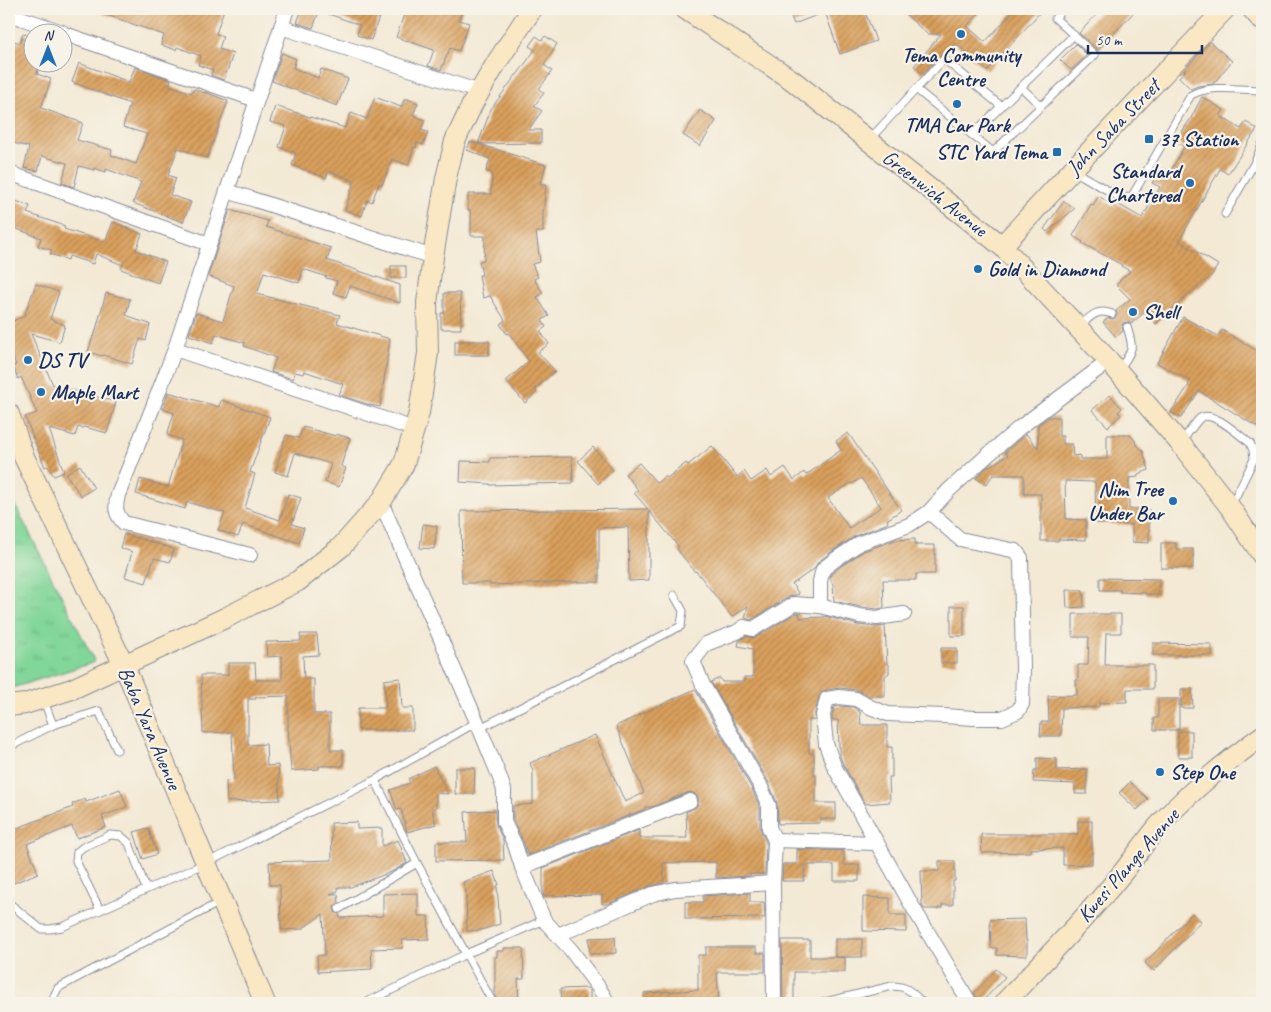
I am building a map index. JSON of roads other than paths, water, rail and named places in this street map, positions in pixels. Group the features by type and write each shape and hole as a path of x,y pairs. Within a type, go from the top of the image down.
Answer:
{"street":[{"path":"250,555 124,523 116,511 118,495 175,349 286,9"},
{"path":"9,706 25,704 72,689 225,618 298,581 340,547 381,502 404,464 419,413 428,352 427,303 433,257 446,178 455,141 473,103 532,9"},
{"name":"Greenwich Avenue","path":"685,9 792,80 1002,246 1114,366 1180,443 1261,550"},
{"path":"1252,9 1262,20"},
{"name":"John Saba Street","path":"1002,246 1217,12"},
{"path":"9,14 31,22"},
{"path":"281,26 480,92"},
{"path":"72,36 256,100"},
{"path":"9,173 209,244"},
{"path":"226,191 433,257"},
{"path":"175,349 414,429"},
{"path":"820,606 820,582 823,569 860,543 909,525 929,512 949,490 1019,428 1114,366"},
{"name":"Baba Yara Avenue","path":"9,414 24,457 124,665 265,1003"},
{"name":"Baba Yara Avenue","path":"9,434 24,457"},
{"path":"381,502 478,725 504,790 504,822 544,920 571,950 608,1003"},
{"path":"929,512 960,539 1016,551 1021,558 1022,704 1018,711 1002,718 974,718 888,714 856,699 838,697 828,699 823,715 826,744 834,766 911,904 970,1003"},
{"path":"774,1003 773,883 775,840 769,828 769,806 760,785 703,685 693,661 706,644 737,632 744,627 754,630 794,604 820,606 859,616 877,618 904,614"},
{"name":"Kwesi Plange Avenue","path":"1004,1003 1114,883 1161,823 1205,780 1262,736"},
{"path":"522,867 690,801"},
{"path":"775,840 877,843"},
{"path":"558,935 664,891 773,883"}],"lane":[{"path":"916,89 993,152 1095,56 1055,18 1063,9"},
{"path":"972,135 1074,35"},
{"path":"868,140 944,59 1001,106"},
{"path":"1021,87 1041,106"},
{"path":"1072,170 1119,197 1132,196 1191,95 1205,89 1262,90"},
{"path":"1224,214 1255,162 1262,145"},
{"path":"1255,162 1262,166"},
{"path":"1078,328 1094,313 1105,312 1112,314"},
{"path":"1114,366 1131,352 1132,343 1127,327"},
{"path":"1180,443 1201,417 1209,415 1216,418 1250,444 1254,459 1230,507"},
{"path":"9,903 42,928 62,927 206,863 375,780 478,725 682,626 683,611 674,595"},
{"path":"44,698 53,726"},
{"path":"9,747 53,726 99,711 117,750"},
{"path":"375,780 417,863 493,1003"},
{"path":"100,910 76,861 77,852 83,847 110,835 120,836 129,843 146,889"},
{"path":"339,909 417,863"},
{"path":"54,1003 54,996 58,988 222,901"},
{"path":"365,1003 466,954 544,920"},
{"path":"822,1003 843,1001 892,986 901,986 908,989 923,1003"}],"place":[{"name":"Tema Community Centre","path":"961,34"},
{"name":"TMA Car Park","path":"957,104"},
{"name":"37 Station","path":"1149,139"},
{"name":"STC Yard Tema","path":"1057,152"},
{"name":"Standard Chartered","path":"1190,183"},
{"name":"Gold in Diamond","path":"978,269"},
{"name":"Shell","path":"1133,312"},
{"name":"DS TV","path":"28,360"},
{"name":"Maple Mart","path":"41,392"},
{"name":"Nim Tree Under Bar","path":"1173,501"},
{"name":"Step One","path":"1160,772"}]}
